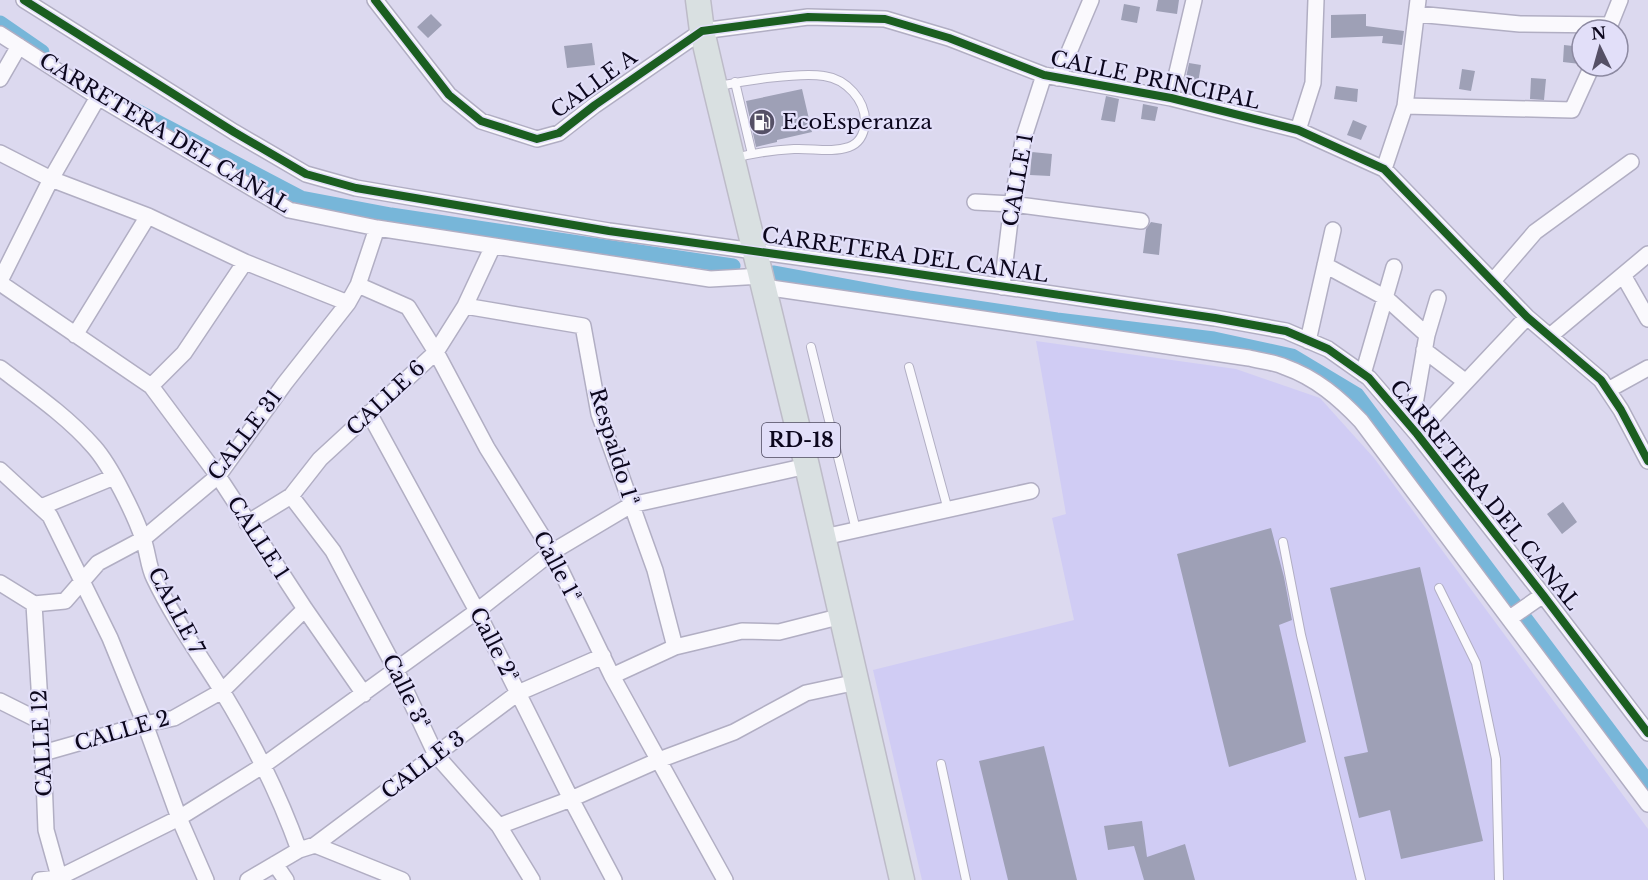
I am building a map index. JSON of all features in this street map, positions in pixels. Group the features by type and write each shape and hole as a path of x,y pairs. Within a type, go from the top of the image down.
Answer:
{"main road":[{"name":"RD-18","path":"698,0 702,31 725,85 742,156 754,250 824,537 902,880"}],"street":[{"name":"CARRETERA DEL CANAL","path":"24,0 234,132 306,174 356,188 586,228 754,250 1215,318 1286,332 1328,349 1369,378 1414,431 1538,598 1648,733"},
{"name":"CALLE A","path":"375,0 449,95 481,121 537,139 560,133 595,105 702,31"},
{"path":"1051,76 1091,0"},
{"path":"1171,98 1194,0"},
{"path":"1298,130 1313,83 1316,0"},
{"path":"1613,18 1620,0"},
{"path":"1384,169 1404,106 1418,7 1520,24 1570,26"},
{"name":"CALLE PRINCIPAL","path":"702,31 808,17 885,19 949,38 1051,76 1171,98 1298,130 1384,169 1527,317 1601,380 1621,410 1648,459"},
{"name":"CARRETERA DEL CANAL","path":"0,34 99,97 289,210 377,228 710,279 763,282 1249,358 1285,366 1316,382 1340,399 1361,421 1513,616 1648,804"},
{"path":"0,79 19,46"},
{"name":"CALLE 1","path":"1002,287 1012,204 1023,140 1051,76"},
{"path":"1404,106 1572,110 1587,78"},
{"path":"0,282 51,179 99,97"},
{"path":"0,153 51,179 148,216 245,262 348,303"},
{"path":"1493,281 1535,232 1631,162"},
{"path":"975,202 1012,204 1141,220"},
{"path":"75,335 148,216"},
{"name":"CALLE 31","path":"34,604 65,601 98,563 143,539 218,476 285,382 348,303 358,285 377,228"},
{"path":"1308,341 1333,230"},
{"name":"CALLE 6","path":"247,523 291,496 320,459 436,352 465,306 493,246"},
{"path":"1550,336 1648,254"},
{"path":"151,386 184,353 245,262"},
{"path":"1325,265 1386,298 1466,382"},
{"path":"1363,374 1394,267"},
{"path":"1623,275 1648,319"},
{"name":"CALLE 1","path":"0,282 151,386 218,476 304,609 364,694"},
{"name":"Calle 1ª","path":"358,285 408,307 436,352 487,448 552,552 612,676 725,880"},
{"path":"1414,431 1426,342 1438,298"},
{"name":"Respaldo 1ª","path":"465,306 583,326 599,414 654,570 675,647"},
{"path":"1414,431 1466,382 1527,317"},
{"path":"1608,390 1648,368"},
{"name":"CALLE 7","path":"0,369 44,401 94,448 114,477 143,539 153,576 181,630 222,691 264,765 299,850"},
{"name":"Calle 2ª","path":"369,413 477,611 614,880"},
{"path":"40,880 59,879 179,818 264,765 477,611 552,552 631,505 807,466"},
{"path":"0,470 50,516 110,639 145,724 179,818 206,880"},
{"path":"41,507 114,477"},
{"path":"824,537 1031,491"},
{"name":"Calle 3ª","path":"291,496 333,551 396,670 436,755 499,826 532,880"},
{"path":"0,583 34,604"},
{"path":"1513,616 1538,598"},
{"name":"CALLE 12","path":"34,604 44,753 46,830 59,879"},
{"name":"CALLE 2","path":"44,753 174,718 222,691 304,609"},
{"path":"612,676 675,647 742,631 779,632 842,616"},
{"name":"CALLE 3","path":"248,880 299,850 315,845 518,693 603,657"},
{"path":"499,826 571,799 659,760 734,732 806,693 857,682"},
{"path":"0,701 42,722"},
{"path":"315,845 402,880"},
{"path":"274,864 286,880"}],"lane":[{"path":"725,85 799,76 824,76 843,83 853,91 866,113 864,131 860,141 850,147 838,150 794,149 742,156"},
{"path":"811,347 856,530"},
{"path":"909,367 948,510"},
{"path":"1283,542 1301,635 1361,880"},
{"path":"1440,588 1476,663 1496,759 1499,880"},
{"path":"941,764 966,880"}],"shaded area":[{"path":"1036,341 1236,369 1320,398 1374,458 1648,829 1648,880 922,880 873,670 1074,620 1052,518 1066,514"}],"building":[{"path":"1158,0 1179,0 1177,14 1156,11"},
{"path":"1124,4 1140,7 1137,23 1121,20"},
{"path":"431,14 442,25 428,38 417,27"},
{"path":"1366,14 1366,26 1404,31 1402,45 1382,43 1383,36 1331,38 1331,15"},
{"path":"592,43 595,65 567,68 564,46"},
{"path":"1564,45 1570,46 1570,63 1563,62"},
{"path":"1189,63 1201,65 1197,89 1184,87"},
{"path":"1462,69 1475,71 1471,91 1459,89"},
{"path":"1531,78 1546,79 1544,100 1530,99"},
{"path":"1336,86 1358,89 1357,102 1334,99"},
{"path":"802,89 812,132 756,147 746,101"},
{"path":"1106,96 1119,99 1115,122 1101,120"},
{"path":"1143,104 1158,107 1155,121 1141,119"},
{"path":"1353,120 1367,126 1361,140 1347,135"},
{"path":"1032,152 1052,154 1050,176 1030,175"},
{"path":"1151,222 1162,224 1159,255 1143,253 1146,229"},
{"path":"1563,502 1577,522 1562,534 1547,514"},
{"path":"1271,528 1292,620 1279,625 1306,742 1229,767 1177,554"},
{"path":"1420,567 1483,841 1401,859 1390,810 1359,818 1344,757 1368,752 1330,588"},
{"path":"1044,746 1077,880 1008,880 979,761"},
{"path":"1142,821 1147,857 1185,844 1195,880 1144,880 1134,846 1108,850 1104,826"}],"waterway":[{"path":"0,23 42,52"},
{"path":"112,98 301,198 391,215 733,266"},
{"path":"773,273 909,298 1057,320 1214,339 1292,356 1357,395 1648,782"}],"cycle path":[{"path":"24,0 234,132 306,174 356,188 609,231 1215,318 1286,331 1328,349 1369,378 1417,434 1648,733"},
{"path":"375,0 449,95 481,121 537,139 559,133 595,105 702,31 808,17 885,19 949,38 1044,75 1171,98 1298,130 1384,169 1527,317 1601,380 1621,410 1648,461"}],"place":[{"name":"EcoEsperanza","path":"762,122"}]}
